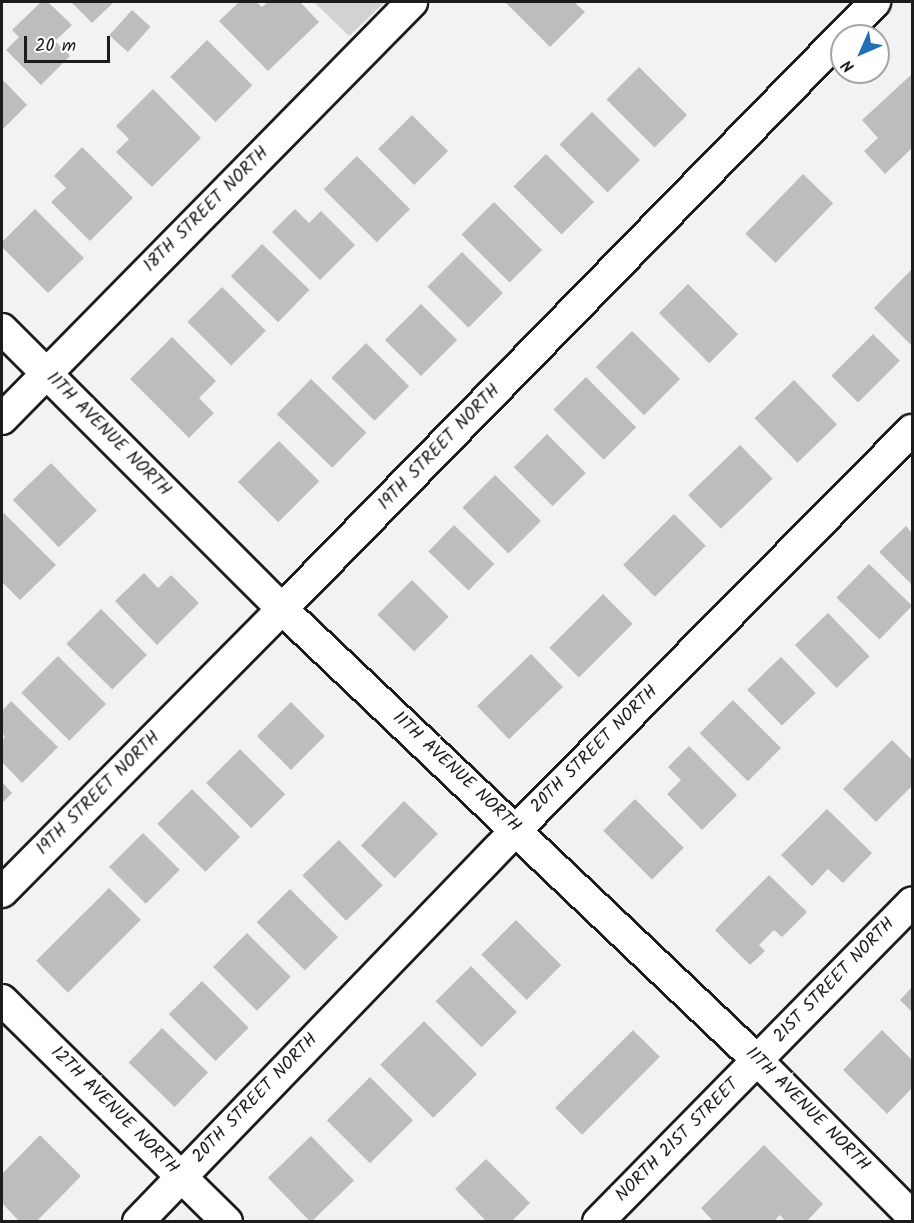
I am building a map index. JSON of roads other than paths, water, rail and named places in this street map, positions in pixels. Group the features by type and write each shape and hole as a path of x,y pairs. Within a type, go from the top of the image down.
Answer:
{"street":[{"name":"18TH STREET NORTH","path":"2,419 412,2"},
{"name":"19TH STREET NORTH","path":"2,891 282,609 875,2"},
{"name":"11TH AVENUE NORTH","path":"2,330 282,609 757,1060 912,1216"},
{"name":"20TH STREET NORTH","path":"138,1221 516,830 912,430"},
{"name":"21ST STREET NORTH","path":"757,1060 912,902"},
{"name":"12TH AVENUE NORTH","path":"2,1000 226,1221"},
{"name":"NORTH 21ST STREET","path":"598,1221 757,1060"}]}
